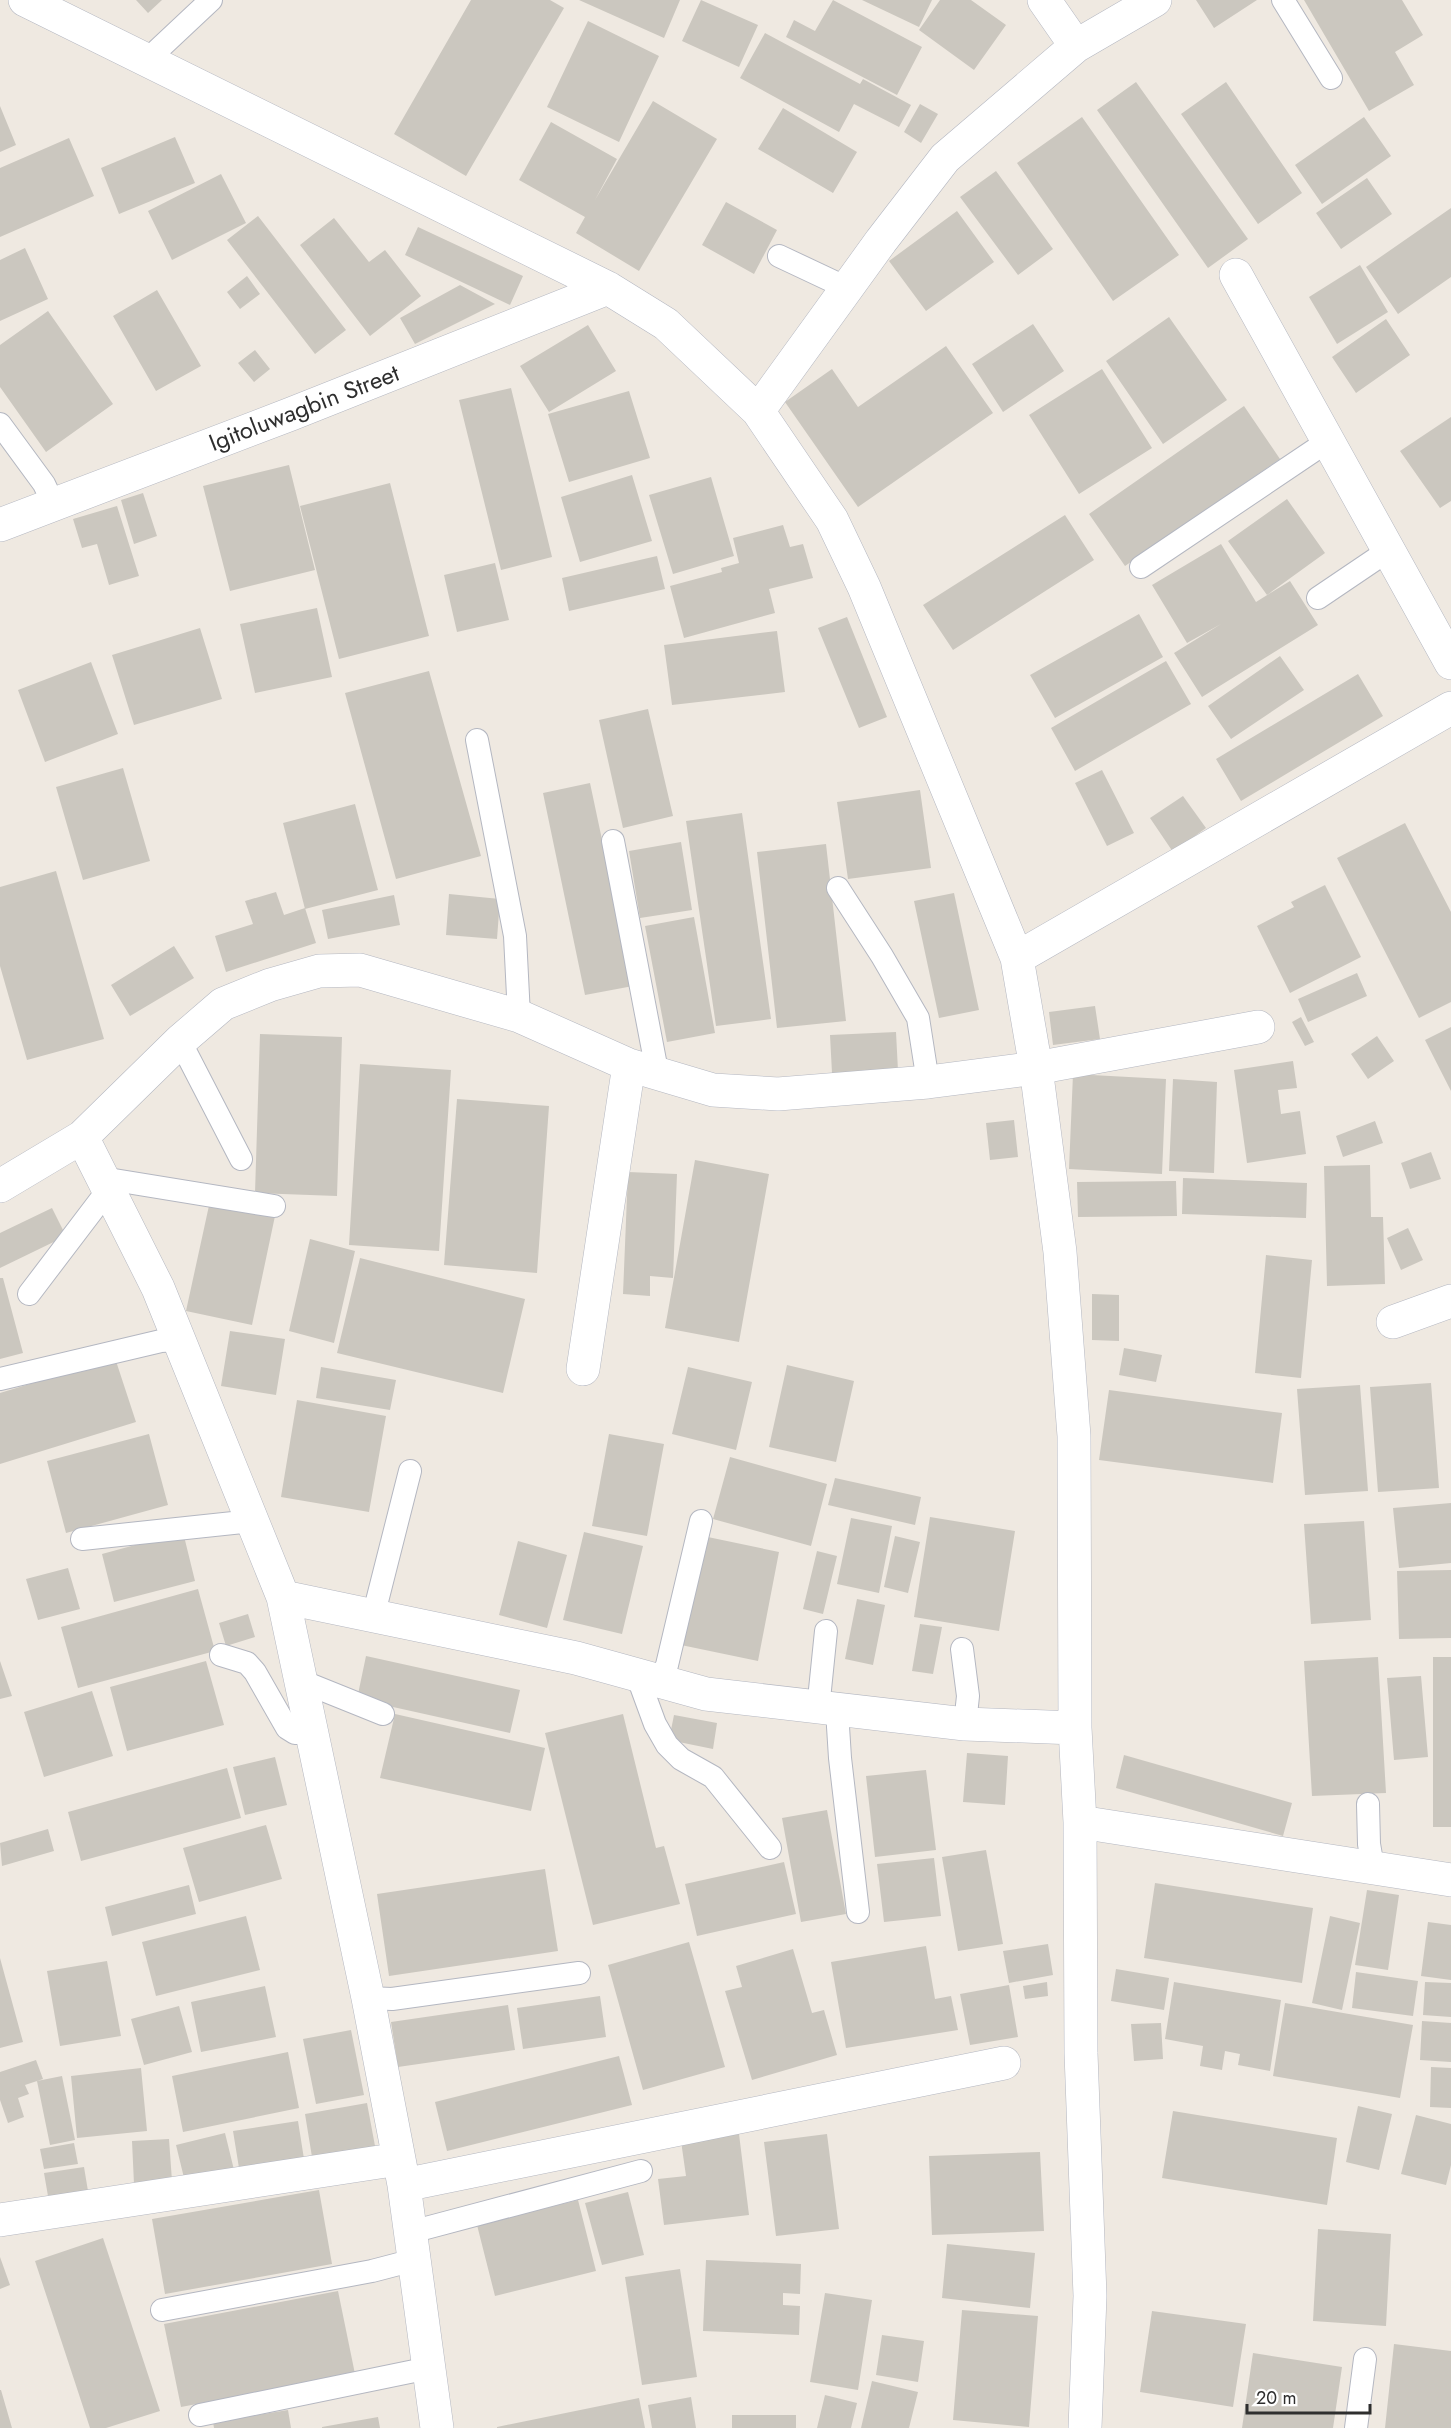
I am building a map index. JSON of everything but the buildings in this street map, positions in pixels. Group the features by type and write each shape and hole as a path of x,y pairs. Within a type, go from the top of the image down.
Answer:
{"street":[{"path":"25,0 608,288 666,324 758,411 832,520 860,578 1017,958 1036,1068 1060,1252 1074,1436 1075,1728 1080,1822 1081,2053 1090,2296 1085,2428"},
{"path":"1044,0 1076,46"},
{"path":"758,411 945,158 1076,46 1155,0"},
{"path":"1236,275 1451,663"},
{"name":"Igitoluwagbin Street","path":"0,525 291,414 608,288"},
{"path":"1017,958 1450,713"},
{"path":"0,1186 81,1137 180,1041 223,1004 270,985 319,971 360,970 519,1016 643,1068 713,1090 778,1094 928,1082 1036,1068 1258,1027"},
{"path":"583,1369 643,1068"},
{"path":"81,1137 158,1288 282,1597 368,1998 401,2172 437,2428"},
{"path":"1393,1322 1451,1301"},
{"path":"282,1597 576,1658 706,1694 828,1710 965,1724 1075,1728"},
{"path":"1080,1822 1451,1880"},
{"path":"0,2220 401,2172 1004,2063"}],"lane":[{"path":"147,60 211,0"},
{"path":"1283,0 1332,78"},
{"path":"778,256 847,288"},
{"path":"0,424 44,484 54,505"},
{"path":"1141,567 1328,441"},
{"path":"1318,598 1389,550"},
{"path":"477,740 515,936 519,1016"},
{"path":"613,841 643,1068"},
{"path":"838,888 882,956 918,1018 928,1082"},
{"path":"180,1041 241,1159"},
{"path":"29,1294 105,1184 274,1206"},
{"path":"0,1379 161,1341 179,1340"},
{"path":"373,1617 410,1471"},
{"path":"82,1539 252,1521"},
{"path":"701,1521 667,1665 648,1678 655,1724 667,1745 681,1759 713,1777 770,1848"},
{"path":"826,1631 828,1710 840,1758 858,1912"},
{"path":"962,1649 968,1696 965,1724"},
{"path":"221,1655 247,1663 255,1672 287,1728 295,1733 311,1731"},
{"path":"301,1681 383,1714"},
{"path":"1368,1804 1369,1844 1373,1867"},
{"path":"368,1998 392,1999 579,1973"},
{"path":"162,2310 372,2271 412,2246 641,2171"},
{"path":"1356,2428 1365,2358"},
{"path":"200,2415 429,2368"}]}
